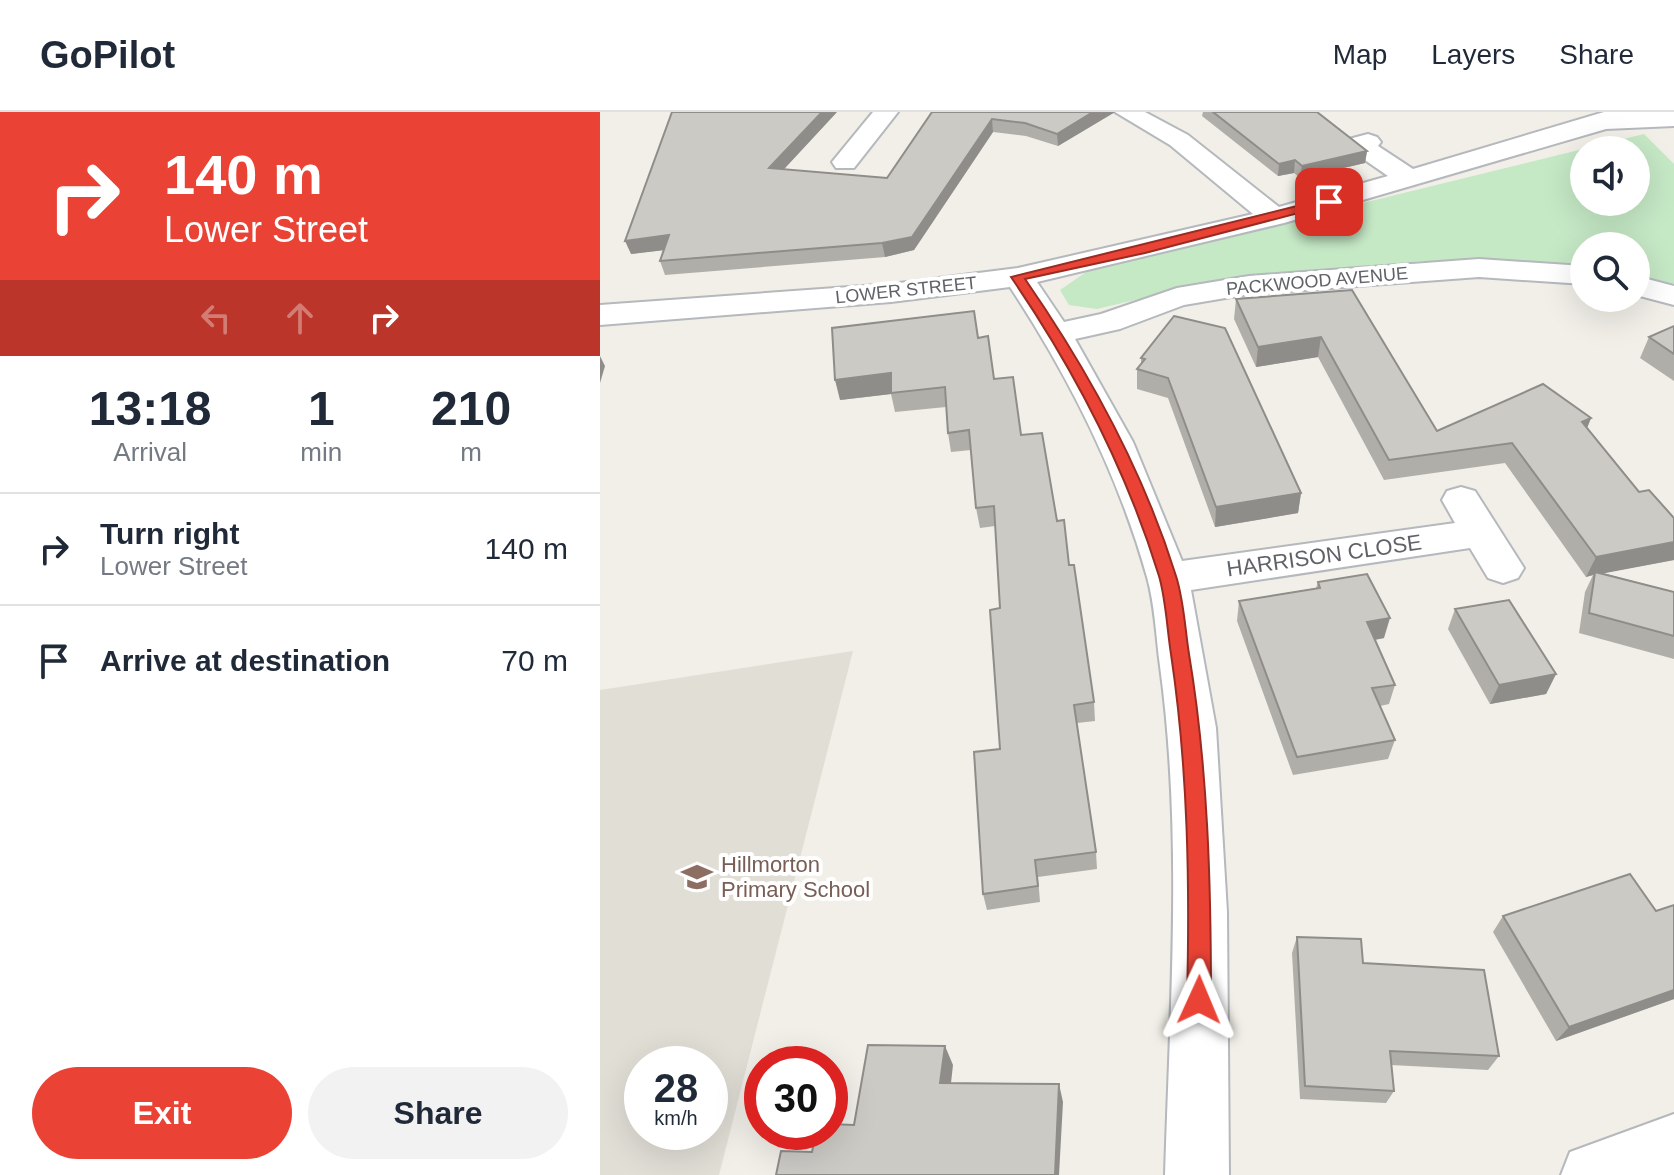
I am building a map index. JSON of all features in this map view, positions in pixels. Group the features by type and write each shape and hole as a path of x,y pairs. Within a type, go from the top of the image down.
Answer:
{"street":[{"path":"845,162 886,112"},
{"path":"1127,112 1179,140 1274,217"},
{"name":"LOWER STREET","path":"600,315 891,293 1018,277 1274,217 1613,117 1674,119"},
{"path":"1368,142 1358,144 1411,179"},
{"name":"PACKWOOD AVENUE","path":"1056,333 1109,322 1177,297 1249,285 1479,268 1570,274"},
{"path":"1018,277 1056,333 1115,442 1168,578 1192,743 1200,912 1197,1175"},
{"path":"1650,289 1674,296"},
{"name":"HARRISON CLOSE","path":"1168,578 1470,516 1503,568"},
{"path":"1593,1175 1674,1145"}],"shaded area":[{"name":"Hillmorton Primary School","path":"853,651 752,1046 744,1046 744,1077 728,1140 728,1046 624,1046 624,1150 725,1150 719,1175 600,1175 600,690"}],"green space":[{"path":"1650,140 1674,164 1674,287 1650,279 1650,232 1570,232 1570,264 1423,261 1207,283 1097,309 1069,305 1060,290 1089,270 1570,152 1570,216 1650,216"}],"building":[{"path":"672,112 822,112 769,168 887,178 932,112 1093,112 1057,134 1025,123 992,119 912,237 882,243 660,261 669,235 625,241"},
{"path":"1213,112 1317,112 1367,151 1302,166 1295,160 1279,164"},
{"path":"1352,290 1437,431 1543,384 1591,418 1582,422 1639,492 1649,490 1674,518 1674,542 1596,557 1512,443 1389,460 1321,337 1258,347 1236,299"},
{"path":"974,311 978,338 988,336 994,379 1013,377 1021,435 1042,433 1057,521 1064,520 1069,565 1074,565 1094,702 1074,705 1096,852 1035,860 1038,886 983,894 974,752 1000,749 990,610 1000,608 994,506 976,508 969,430 948,433 945,387 891,393 891,373 835,380 832,328"},
{"path":"1174,316 1225,328 1301,493 1216,507 1168,378 1137,369 1145,359 1141,358"},
{"path":"1674,326 1674,354 1649,337"},
{"path":"1595,572 1674,592 1674,636 1589,613"},
{"path":"1367,574 1390,618 1367,622 1395,685 1372,688 1395,740 1297,757 1239,601 1320,588 1318,582"},
{"path":"1509,600 1556,674 1499,685 1455,609"},
{"path":"1630,874 1656,911 1674,905 1674,990 1569,1027 1503,916"},
{"path":"1297,937 1361,939 1363,963 1484,970 1499,1056 1390,1051 1394,1091 1305,1086"},
{"path":"868,1045 945,1046 940,1083 1059,1084 1055,1175 776,1175 781,1151 848,1150 848,1125 854,1125"}],"place":[{"name":"Hillmorton Primary School","path":"697,877"}],"route":[{"path":"1199,1000 1200,912 1192,728 1168,578 1115,442 1056,333 1018,277 1145,250 1329,202"}]}
